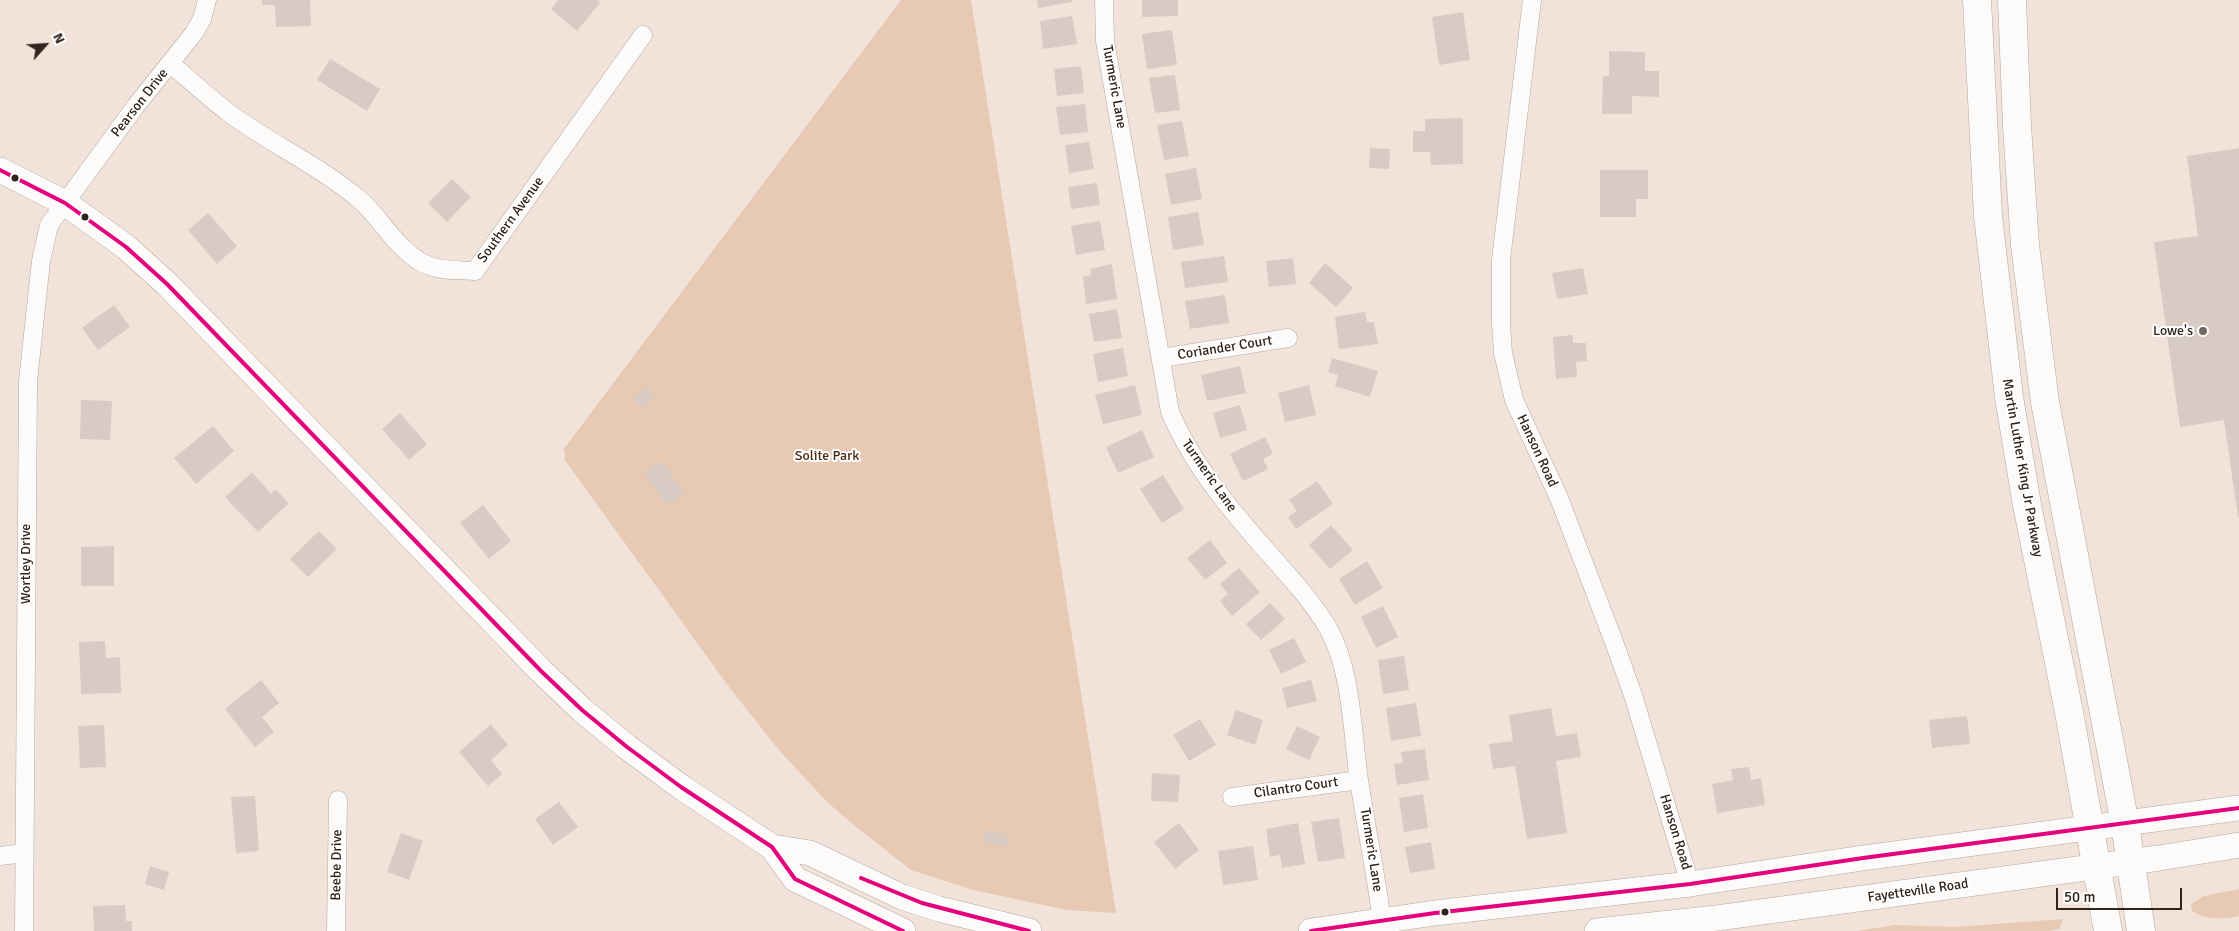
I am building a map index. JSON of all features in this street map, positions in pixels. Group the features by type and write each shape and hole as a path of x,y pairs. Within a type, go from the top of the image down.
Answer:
{"main road":[{"name":"Martin Luther King Jr Parkway","path":"1977,0 1988,216 2009,397 2027,505 2090,828 2108,931"},
{"path":"2012,0 2017,126 2025,235 2038,356 2142,931"},
{"path":"0,170 66,203 126,247 167,284 541,671 582,710 627,747 681,787 772,847 795,879 895,930"},
{"path":"1311,931 1435,913 1690,884 1863,858 2239,808"},
{"name":"Fayetteville Road","path":"1597,931 1726,917 2096,867 2239,845"},
{"path":"772,847 810,853 902,897 939,909 1028,931"}],"street":[{"name":"Pearson Drive","path":"66,203 135,107 171,64 202,19 207,0"},
{"name":"Turmeric Lane","path":"1104,0 1105,41 1170,412 1183,441 1221,498 1302,590 1329,631 1343,668 1382,922"},
{"name":"Hanson Road","path":"1532,0 1501,260 1503,353 1514,400 1562,506 1636,704 1690,884"},
{"name":"Southern Avenue","path":"171,64 229,113 311,164 360,200 387,232 421,262 448,270 474,271 643,35"},
{"name":"Wortley Drive","path":"24,931 28,381 41,262 49,225 66,203"},
{"name":"Coriander Court","path":"1161,358 1288,338"},
{"name":"Cilantro Court","path":"1232,797 1359,780"},
{"name":"Beebe Drive","path":"336,931 338,800"},
{"path":"0,856 24,853"}],"green space":[{"name":"Solite Park","path":"901,0 971,0 1116,913 1067,910 973,890 911,870 855,826 826,801 778,749 729,687 564,459 566,455 563,450"},
{"path":"2239,889 2239,916 2215,918 2192,911 2191,904 2204,896"},
{"path":"2063,919 2059,929 2050,931 1857,931 1895,925 1956,927"}],"building":[{"path":"262,0 310,0 311,26 276,27 275,5 262,5"},
{"path":"558,0 597,0 600,3 577,31 551,9"},
{"path":"1037,0 1072,0 1072,2 1038,8"},
{"path":"1142,0 1178,0 1178,16 1142,17"},
{"path":"1463,12 1470,60 1439,65 1432,17"},
{"path":"1072,16 1077,44 1043,49 1040,21"},
{"path":"1172,30 1177,65 1147,69 1142,34"},
{"path":"1609,51 1645,52 1645,71 1659,71 1659,97 1632,96 1632,114 1602,114 1603,76 1609,76"},
{"path":"330,59 380,89 367,111 317,80"},
{"path":"1081,66 1084,93 1057,96 1054,69"},
{"path":"1175,75 1180,110 1155,113 1149,78"},
{"path":"1085,104 1088,132 1060,135 1056,107"},
{"path":"1463,118 1463,164 1431,165 1430,152 1413,152 1413,131 1425,131 1425,119"},
{"path":"1182,121 1189,156 1164,160 1157,125"},
{"path":"1089,142 1094,169 1069,173 1065,145"},
{"path":"1370,148 1390,149 1389,169 1369,168"},
{"name":"Lowe's","path":"2239,148 2238,517 2224,420 2180,427 2154,242 2198,236 2187,156"},
{"path":"1196,168 1202,199 1171,205 1165,174"},
{"path":"1600,170 1648,170 1648,199 1636,199 1636,217 1600,217"},
{"path":"452,179 471,197 447,222 428,203"},
{"path":"1097,183 1100,205 1071,209 1068,187"},
{"path":"1198,212 1204,245 1173,250 1168,217"},
{"path":"208,213 237,246 217,264 188,230"},
{"path":"1100,221 1105,250 1076,255 1071,226"},
{"path":"1224,256 1228,282 1185,288 1181,262"},
{"path":"1293,258 1296,284 1269,287 1266,261"},
{"path":"1325,263 1353,288 1336,307 1309,283"},
{"path":"1112,264 1117,299 1086,304 1083,277 1091,275 1090,269"},
{"path":"1583,268 1588,294 1557,299 1552,273"},
{"path":"1225,295 1229,323 1190,329 1185,301"},
{"path":"114,305 130,327 98,350 82,328"},
{"path":"1117,309 1122,338 1094,342 1089,314"},
{"path":"1365,312 1367,322 1374,322 1378,344 1339,349 1335,317"},
{"path":"1573,335 1573,343 1586,343 1587,361 1576,362 1577,377 1556,379 1553,337"},
{"path":"1123,348 1128,376 1098,382 1093,354"},
{"path":"1332,358 1378,371 1370,397 1335,386 1338,375 1328,372"},
{"path":"1240,366 1246,393 1207,401 1201,375"},
{"path":"1135,385 1142,415 1103,424 1095,395"},
{"path":"1309,385 1316,415 1285,422 1278,393"},
{"path":"646,387 655,396 643,408 634,399"},
{"path":"81,400 112,401 110,440 80,439"},
{"path":"1240,405 1247,430 1220,438 1213,413"},
{"path":"400,413 427,444 409,460 382,429"},
{"path":"213,426 234,451 196,484 174,458"},
{"path":"1142,430 1154,457 1118,473 1106,447"},
{"path":"1265,437 1273,454 1263,459 1268,469 1243,481 1230,454"},
{"path":"662,461 684,493 666,505 644,473"},
{"path":"252,472 271,494 275,489 289,503 258,532 225,497"},
{"path":"1163,475 1184,509 1162,523 1140,489"},
{"path":"1317,481 1333,504 1296,529 1288,517 1297,511 1289,500"},
{"path":"483,505 511,541 489,559 460,523"},
{"path":"1331,525 1353,550 1330,569 1309,545"},
{"path":"319,531 337,549 308,577 290,559"},
{"path":"1210,540 1227,563 1205,580 1187,558"},
{"path":"114,546 114,586 81,586 81,547"},
{"path":"1367,561 1383,588 1355,605 1339,579"},
{"path":"1239,568 1260,592 1232,616 1220,601 1228,594 1220,584"},
{"path":"1270,603 1285,619 1261,640 1246,624"},
{"path":"1383,606 1398,637 1376,648 1361,617"},
{"path":"1294,638 1306,662 1281,674 1269,650"},
{"path":"105,641 106,658 120,657 121,693 81,694 79,642"},
{"path":"1404,656 1409,690 1383,694 1378,660"},
{"path":"261,680 279,703 262,717 274,732 255,747 225,709"},
{"path":"1311,680 1317,701 1287,708 1282,688"},
{"path":"1416,703 1421,736 1391,741 1386,708"},
{"path":"1551,708 1556,736 1577,733 1581,757 1556,761 1567,833 1527,839 1515,766 1493,769 1489,744 1513,741 1509,715"},
{"path":"1236,710 1263,720 1255,745 1227,735"},
{"path":"1967,716 1970,744 1932,748 1929,720"},
{"path":"1200,719 1216,745 1189,761 1173,735"},
{"path":"491,724 508,745 491,760 502,774 488,786 459,752"},
{"path":"104,725 106,767 80,768 78,726"},
{"path":"1297,726 1320,737 1309,760 1286,749"},
{"path":"1425,749 1429,780 1397,785 1394,764 1403,763 1401,752"},
{"path":"1749,767 1751,780 1761,778 1765,805 1717,813 1712,784 1733,780 1731,769"},
{"path":"1152,773 1180,775 1178,802 1151,801"},
{"path":"1423,794 1428,828 1404,832 1399,798"},
{"path":"255,796 259,851 236,853 231,797"},
{"path":"559,802 578,827 553,845 535,819"},
{"path":"1339,818 1345,858 1318,862 1311,822"},
{"path":"1179,823 1199,850 1175,869 1154,842"},
{"path":"1298,823 1305,864 1282,868 1280,855 1270,857 1266,829"},
{"path":"985,830 1009,836 1006,847 982,841"},
{"path":"401,833 423,841 409,880 387,872"},
{"path":"1431,842 1435,869 1410,873 1405,847"},
{"path":"1253,846 1258,880 1223,885 1218,851"},
{"path":"150,866 169,872 164,890 145,884"},
{"path":"125,905 126,921 132,921 132,931 94,931 93,906"}],"transit line":[{"path":"0,170 65,203 126,247 167,284 541,671 582,710 627,747 681,787 772,847 795,879 903,931"},
{"path":"1311,931 1435,913 1690,884 1863,858 2239,808"},
{"path":"861,878 922,903 1029,931"}],"place":[{"name":"Lowe's","path":"2203,331"}]}
